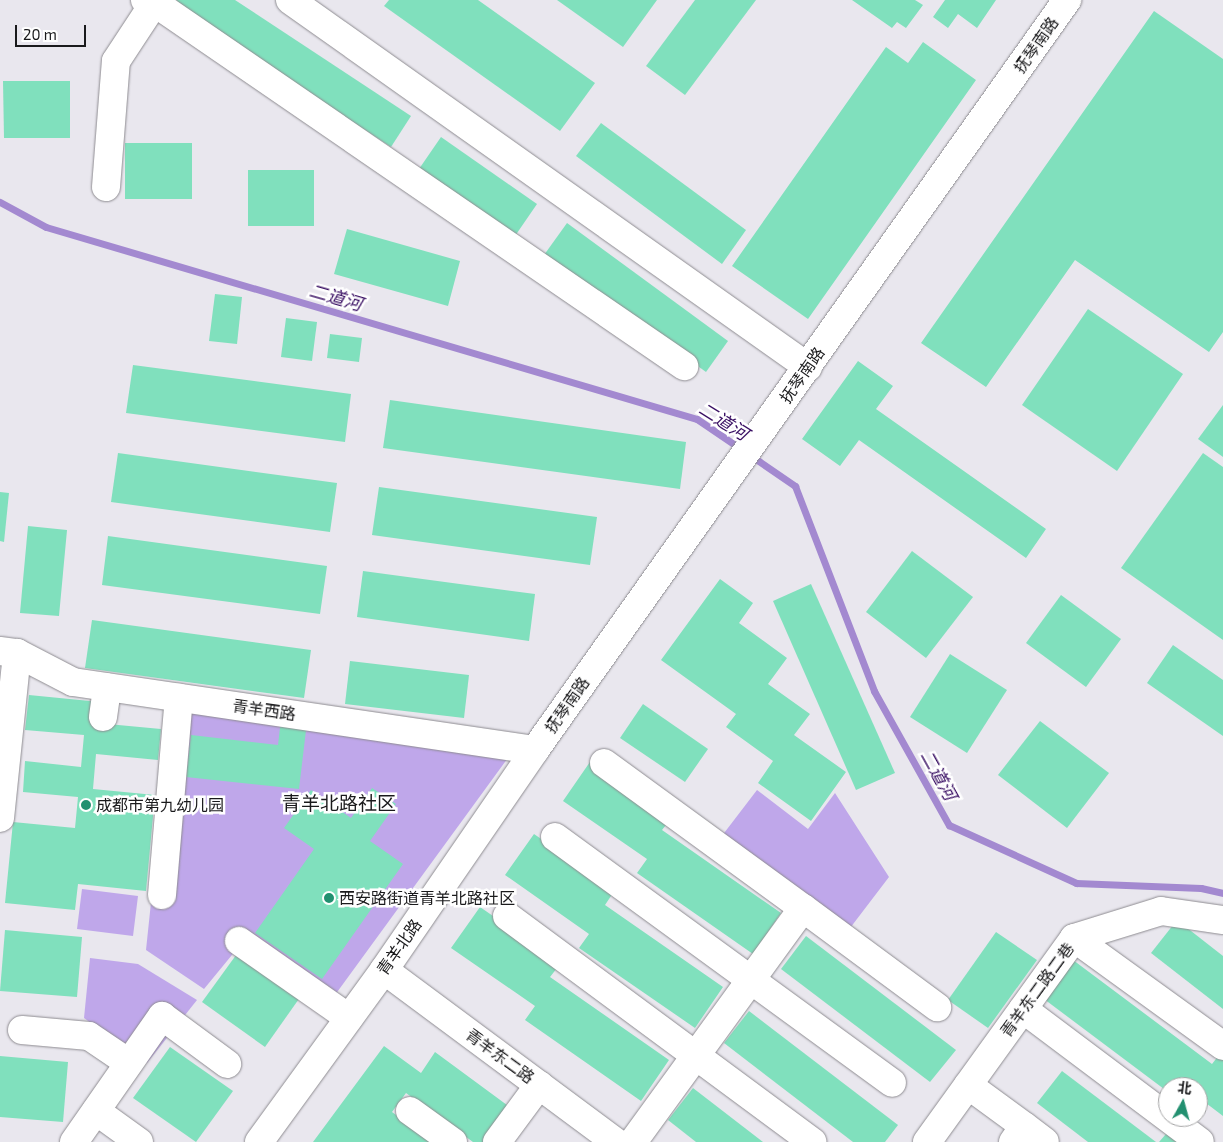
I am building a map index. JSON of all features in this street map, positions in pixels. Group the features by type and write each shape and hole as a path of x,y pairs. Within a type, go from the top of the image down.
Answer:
{"street":[{"path":"290,0 808,367"},
{"name":"抚琴南路","path":"535,750 1067,0"},
{"path":"106,187 116,61 152,1 684,366"},
{"path":"0,818 8,652"},
{"name":"青羊西路","path":"8,652 73,682 535,750"},
{"path":"103,717 106,687"},
{"path":"162,895 180,698"},
{"name":"青羊北路","path":"259,1142 384,970 535,750"},
{"path":"604,763 938,1007"},
{"path":"555,837 892,1083"},
{"path":"633,1142 803,908"},
{"name":"青羊东二路二巷","path":"927,1142 1074,938 1161,911 1223,920"},
{"path":"507,916 812,1142"},
{"path":"1074,938 1223,1046"},
{"path":"239,941 349,1018"},
{"name":"青羊东二路","path":"384,970 616,1142"},
{"path":"1023,1009 1200,1142"},
{"path":"74,1142 162,1016 227,1064"},
{"path":"22,1030 89,1036 129,1064"},
{"path":"510,1138 539,1085"},
{"path":"968,1085 1027,1137"},
{"path":"96,1110 139,1142"},
{"path":"410,1111 453,1142"}],"shaded area":[{"path":"172,703 513,751 335,995 250,933 204,989 146,950"},
{"path":"757,790 808,829 835,793 889,877 844,936 718,841"},
{"path":"82,889 138,896 133,936 77,929"},
{"path":"90,958 138,964 197,1000 147,1063 84,1018"}],"building":[{"path":"177,0 235,0 411,116 391,147 174,5"},
{"path":"389,0 478,0 595,83 560,131 384,6"},
{"path":"557,0 657,0 623,47"},
{"path":"695,0 756,0 685,95 646,66"},
{"path":"852,0 915,0 923,5 906,28 897,22 892,28"},
{"path":"945,0 996,0 977,28 958,14 948,28 933,17"},
{"path":"1154,11 1223,59 1223,332 1209,352 1075,260 986,387 921,343"},
{"path":"923,42 976,80 808,319 732,266 886,47 908,63"},
{"path":"3,81 70,81 70,138 4,138"},
{"path":"601,123 746,230 722,264 576,156"},
{"path":"441,137 537,204 515,236 419,169"},
{"path":"125,143 192,143 192,199 125,199"},
{"path":"248,170 314,170 314,226 248,226"},
{"path":"567,223 728,341 706,372 544,255"},
{"path":"347,229 460,261 448,306 334,274"},
{"path":"215,294 242,297 237,344 209,341"},
{"path":"1088,309 1183,374 1117,471 1022,405"},
{"path":"286,318 317,322 312,361 281,357"},
{"path":"330,334 362,338 359,362 327,358"},
{"path":"858,361 893,386 876,409 1046,529 1026,558 859,440 840,466 802,439"},
{"path":"133,365 351,394 345,442 126,413"},
{"path":"390,400 686,442 680,489 383,448"},
{"path":"1223,405 1223,457 1198,439"},
{"path":"118,453 337,483 330,532 111,502"},
{"path":"1203,453 1223,467 1223,640 1121,568"},
{"path":"379,487 597,517 590,565 372,535"},
{"path":"0,492 9,493 4,542 0,541"},
{"path":"28,526 67,530 59,616 20,613"},
{"path":"108,536 327,566 320,614 102,585"},
{"path":"912,551 973,597 926,658 866,612"},
{"path":"363,571 535,594 529,641 357,617"},
{"path":"720,579 753,603 739,623 787,658 768,684 810,714 794,735 846,772 811,821 758,783 773,761 726,727 736,714 661,660"},
{"path":"811,584 895,773 856,790 773,601"},
{"path":"1061,595 1121,639 1086,687 1026,643"},
{"path":"92,620 311,650 304,698 85,668"},
{"path":"1173,645 1223,680 1223,736 1147,683"},
{"path":"950,654 1007,690 967,753 910,717"},
{"path":"350,661 469,675 464,718 345,704"},
{"path":"29,695 100,702 97,723 161,729 158,760 96,754 93,789 155,795 146,891 78,884 75,910 5,903 13,822 75,828 78,797 23,792 25,761 81,767 84,735 25,730"},
{"path":"643,704 708,749 685,782 620,738"},
{"path":"281,719 307,722 299,789 186,777 191,735 278,745"},
{"path":"1040,721 1109,773 1067,828 998,775"},
{"path":"592,759 673,816 662,830 781,913 753,954 637,873 647,859 563,801"},
{"name":"西安路街道青羊北路社区","path":"372,788 396,804 370,841 403,864 322,979 255,933 314,849 284,828 311,790 351,818"},
{"path":"534,834 615,890 605,905 723,987 695,1028 579,948 589,934 505,875"},
{"path":"480,907 561,963 550,977 669,1060 641,1101 525,1020 535,1006 451,948"},
{"path":"1177,920 1223,956 1223,1009 1151,953"},
{"path":"5,930 82,937 77,997 0,991"},
{"path":"996,932 1037,960 988,1028 948,1000"},
{"path":"806,936 956,1050 930,1082 781,969"},
{"path":"239,951 301,996 265,1047 202,1002"},
{"path":"1073,960 1212,1064 1219,1055 1223,1058 1223,1116 1208,1105 1208,1077 1158,1077 1158,1084 1044,999"},
{"path":"749,1011 898,1125 885,1142 853,1142 724,1043"},
{"path":"384,1046 421,1073 435,1052 511,1108 486,1142 473,1142 406,1093 392,1112 433,1142 313,1142"},
{"path":"170,1047 233,1091 196,1142 133,1098"},
{"path":"0,1056 68,1062 63,1122 0,1117"},
{"path":"1062,1071 1156,1142 1088,1142 1037,1103"},
{"path":"693,1088 763,1142 696,1142 668,1120"},
{"path":"1166,1134 1177,1142 1159,1142"}],"waterway":[{"name":"二道河","path":"0,202 46,227 697,419 741,449"},
{"name":"二道河","path":"750,455 795,486 874,691 949,825 1076,883 1201,888 1223,893"}],"place":[{"name":"成都市第九幼儿园","path":"86,805"},
{"name":"西安路街道青羊北路社区","path":"329,898"}],"district":[{"name":"青羊北路社区","path":"339,803"}]}
